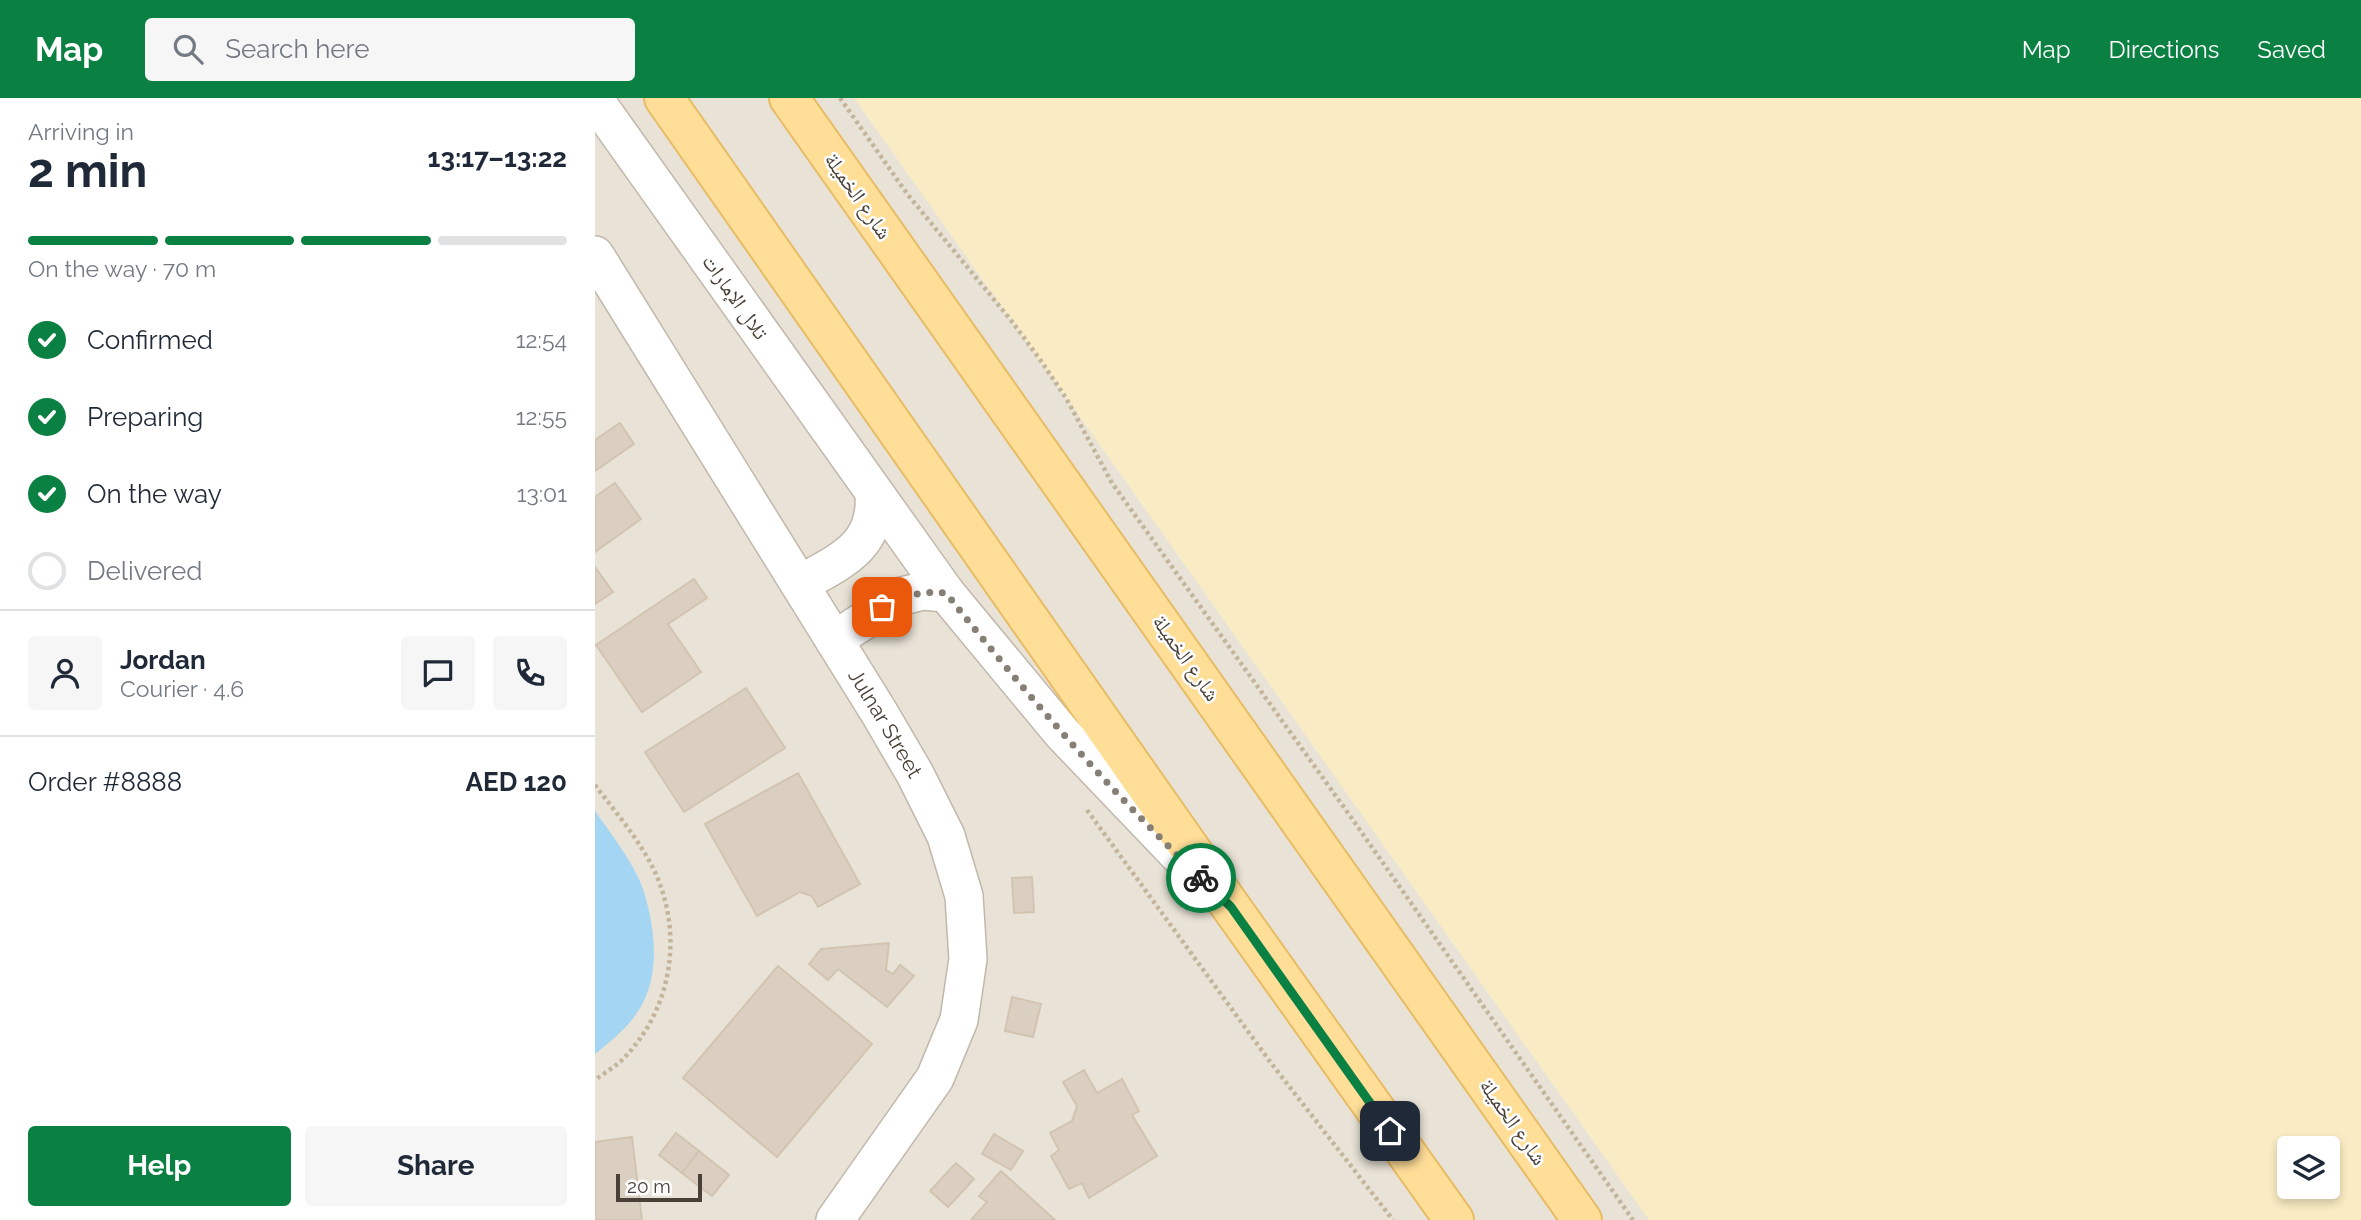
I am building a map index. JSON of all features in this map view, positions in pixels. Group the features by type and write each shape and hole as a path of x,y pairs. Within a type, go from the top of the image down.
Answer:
{"main road":[{"path":"664,98 1231,907 1454,1220"},
{"name":"شارع الخميلة","path":"789,98 1582,1220"}],"street":[{"name":"تلال الإمارات","path":"595,100 946,593 1014,678 1102,778 1231,907"},
{"name":"Julnar Street","path":"595,255 908,762 946,836 964,896 968,959 958,1020 935,1078 835,1220"},
{"path":"800,584 851,554 861,544 874,521 874,494"},
{"path":"834,640 902,596 923,591 946,593"}],"path":[{"path":"840,98 908,195 1039,358 1066,398 1112,483 1348,813 1633,1220"},
{"path":"595,785 651,864 665,897 671,932 670,969 660,1003 643,1035 620,1062 595,1080"},
{"path":"1083,804 1271,1063 1393,1220"}],"shaded area":[{"path":"595,98 2361,98 2361,1220 595,1220"}],"sand":[{"path":"854,98 2361,98 2361,1220 1649,1220"}],"water":[{"path":"595,811 622,849 643,889 651,919 654,950 651,980 640,1008 625,1027 595,1054"}],"building":[{"path":"620,423 634,444 595,471 595,440"},
{"path":"615,483 641,519 595,552 595,497"},
{"path":"595,567 613,592 595,604"},
{"path":"694,579 707,598 668,624 701,672 642,712 596,645"},
{"path":"746,688 785,748 684,812 645,752"},
{"path":"798,773 860,884 818,907 812,896 800,892 757,916 705,824"},
{"path":"1032,877 1034,912 1014,913 1012,878"},
{"path":"889,943 886,970 893,974 900,965 914,976 887,1007 838,969 828,980 809,964 821,949"},
{"path":"778,966 872,1044 777,1157 683,1078"},
{"path":"1012,997 1041,1004 1033,1037 1005,1031"},
{"path":"1084,1070 1097,1093 1122,1079 1139,1111 1132,1115 1157,1156 1089,1198 1082,1183 1069,1189 1051,1156 1059,1150 1050,1133 1072,1121 1077,1106 1063,1082"},
{"path":"676,1133 699,1151 682,1173 659,1155"},
{"path":"994,1134 1023,1151 1011,1170 982,1154"},
{"path":"632,1137 642,1220 595,1220 595,1142"},
{"path":"699,1151 729,1175 712,1196 682,1173"},
{"path":"956,1163 974,1179 948,1207 930,1191"},
{"path":"1001,1171 1055,1220 971,1220 987,1202 979,1196"}],"way so far":[{"path":"882,607 902,596 923,591 946,593 983,641 1102,778 1201,878"}],"route":[{"path":"1201,878 1231,907 1390,1131"}]}
